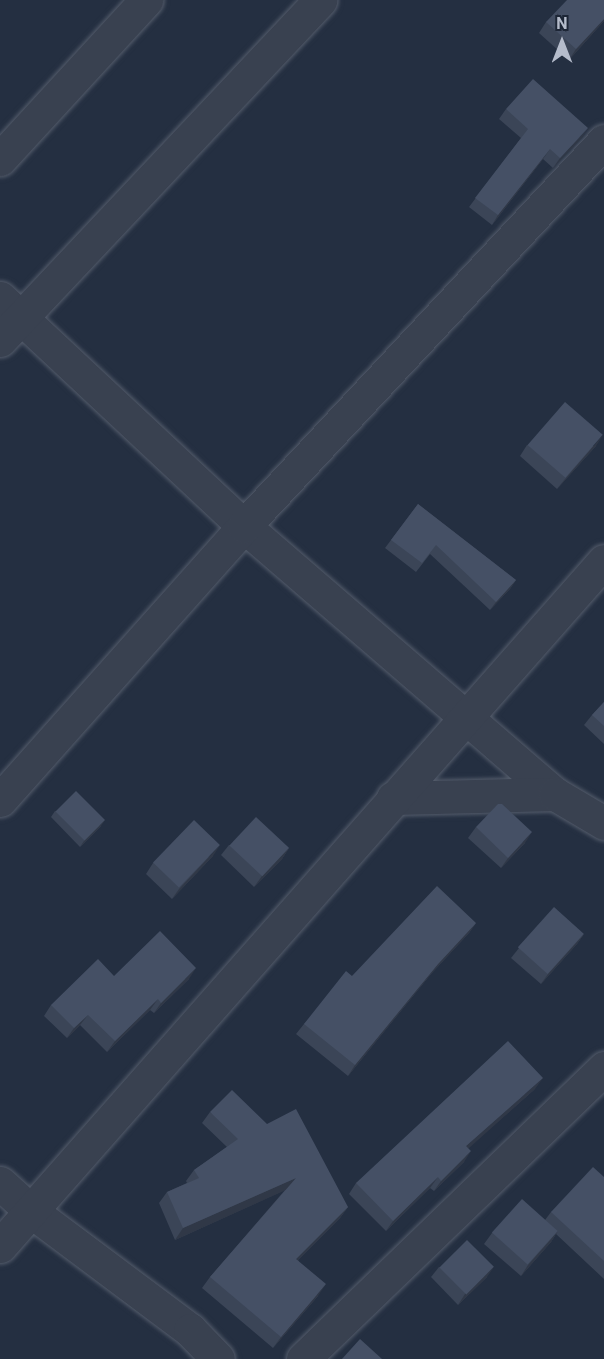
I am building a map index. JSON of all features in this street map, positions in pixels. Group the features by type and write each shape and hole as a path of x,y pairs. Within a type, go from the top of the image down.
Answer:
{"street":[{"path":"0,159 146,0"},
{"path":"0,340 11,307 320,0"},
{"path":"0,800 244,526 604,141"},
{"path":"11,307 244,526 466,720 555,794 604,823"},
{"path":"0,1246 604,561"},
{"path":"393,798 555,794"},
{"path":"303,1359 604,1068"},
{"path":"0,1183 31,1210 190,1330 218,1359"}],"building":[{"path":"567,0 604,0 604,19 576,49 546,22"},
{"path":"533,79 588,128 560,158 550,149 498,215 475,198 528,129 506,109"},
{"path":"565,402 603,435 565,478 528,445"},
{"path":"418,504 516,580 496,602 436,545 422,563 391,540"},
{"path":"604,702 604,726 592,715"},
{"path":"76,791 105,820 84,840 55,812"},
{"path":"498,804 502,804 532,832 508,858 476,827"},
{"path":"256,817 289,848 262,876 229,846"},
{"path":"194,820 220,845 179,887 153,862"},
{"path":"437,886 476,923 438,964 355,1065 304,1024 346,971 352,976"},
{"path":"554,907 584,934 548,974 518,947"},
{"path":"160,931 196,968 161,1003 158,999 115,1041 88,1015 74,1028 51,1005 98,959 114,976"},
{"path":"508,1041 543,1078 466,1146 471,1151 441,1181 438,1177 393,1221 356,1183"},
{"path":"232,1090 267,1124 296,1109 348,1207 296,1259 326,1284 281,1337 210,1277 296,1178 183,1228 167,1192 199,1178 194,1170 238,1139 210,1112"},
{"path":"593,1167 604,1177 604,1261 551,1212"},
{"path":"522,1199 558,1231 528,1265 492,1232"},
{"path":"467,1240 494,1267 466,1294 439,1268"},
{"path":"360,1339 382,1359 342,1359"}]}
